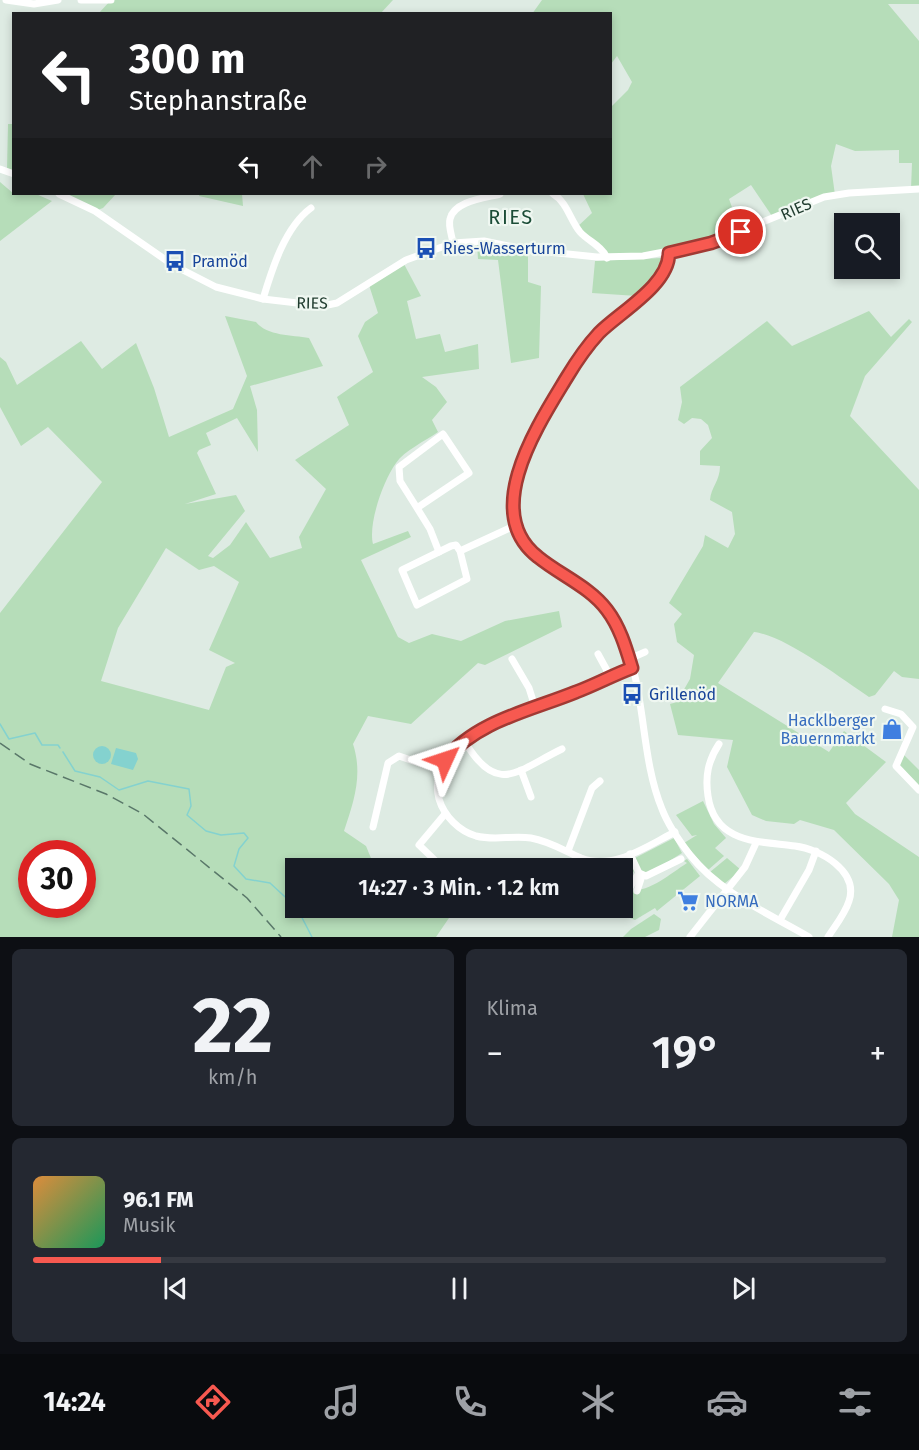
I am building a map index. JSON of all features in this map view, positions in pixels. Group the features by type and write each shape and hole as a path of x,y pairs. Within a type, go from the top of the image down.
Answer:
{"street":[{"path":"6,0 34,4 57,0"},
{"path":"81,0 111,0"},
{"name":"RIES","path":"61,195 101,216 182,270 216,287 313,306 331,305 399,263 453,243 484,241 529,250 607,258 669,253 711,243 824,197 849,193 919,189"},
{"path":"453,243 449,223 455,211 470,202 496,195"},
{"path":"555,195 559,197 579,231 604,252 607,258"},
{"path":"263,298 270,276 295,226 311,208"},
{"path":"669,253 669,263 662,276 597,335 558,393 530,448 513,490 511,505 514,526 531,552 587,591 607,610 618,628 632,668 662,809 699,866 726,889 808,937"},
{"path":"417,508 469,473 443,434 399,467 400,481 430,529 439,552"},
{"path":"460,551 514,526"},
{"path":"456,545 460,551 467,579 417,604 402,570 456,545"},
{"path":"629,659 645,652"},
{"path":"598,654 610,676"},
{"path":"512,659 529,688 535,707"},
{"path":"581,858 568,851 529,838 492,840 473,835 456,825 445,814 438,790 440,770 453,750 512,715 575,693 632,668"},
{"path":"885,709 901,714 912,727 896,766 919,790"},
{"path":"465,742 481,764 491,772 512,776 562,749"},
{"path":"719,744 710,758 707,774 709,805 727,830 741,839 756,843 794,846 816,851 838,866 851,890 844,912 828,937"},
{"path":"373,826 388,763 392,758 399,756 440,770"},
{"path":"521,770 531,797"},
{"path":"568,851 592,788 600,781"},
{"path":"433,858 419,845 445,814"},
{"path":"620,858 675,832"},
{"path":"690,937 745,867 756,843"},
{"path":"780,920 809,870 816,851"},
{"path":"630,854 640,874 637,891"},
{"path":"640,874 653,874 681,859"},
{"path":"633,884 640,874"}],"green space":[{"path":"111,0 393,0 382,12 100,12"},
{"path":"542,0 919,0 919,4 888,4 919,41 919,189 911,189 912,163 899,163 899,150 855,151 836,144 831,166 835,195 774,219 751,185 729,199 741,232 702,246 607,258 576,228 592,213 583,195 612,195 612,106 628,90 632,82 617,56 612,63 612,12 533,12"},
{"path":"8,124 12,124 12,173 7,169"},
{"path":"0,182 12,192 12,195 38,195 52,201 0,241"},
{"path":"61,195 115,195 103,208 95,211"},
{"path":"242,195 243,206 199,196"},
{"path":"477,244 528,252 528,282 541,286 539,358 511,363 498,260 478,259"},
{"path":"662,258 666,263 652,283 637,296 592,293 595,261"},
{"path":"404,264 421,296 407,301 416,339 440,334 445,352 478,344 479,369 422,377 436,387 447,402 432,420 438,432 409,450 396,463 382,491 375,514 372,536 373,544 408,531 411,537 361,560 398,637 409,643 432,634 461,641 505,621 559,611 562,627 485,665 478,663 411,724 368,716 353,744 357,766 356,788 344,831 366,846 371,858 285,858 285,918 449,918 436,937 0,937 0,613 102,482 48,427 21,446 0,407 0,357 6,362 17,385 81,341 102,369 136,343 154,388 169,437 233,409 247,376 225,316 256,322 273,332 309,338 323,366 250,386 257,410 258,452 237,418 206,433 211,445 197,453 216,494 185,504 236,495 245,511 208,556 213,558 230,545 246,522 270,558 302,548 299,537 326,489 295,460 349,425 337,397 373,372 358,336 365,322 378,313 369,285","holes":["166,548 199,570 214,566 239,582 209,650 235,663 226,667 209,710 101,681 118,628"]},
{"path":"869,311 891,337 909,319 912,322 865,376 850,416 919,490 919,679 902,677 894,671 875,695 869,697 796,649 754,632 718,683 829,752 844,731 886,762 846,803 855,814 919,857 919,937 892,937 899,900 889,884 834,830 800,820 794,824 766,821 752,815 727,767 733,740 678,735 670,704 681,701 682,693 690,679 694,655 677,642 674,624 682,614 669,603 703,546 705,535 728,548 735,534 732,512 710,500 719,476 720,466 700,465 700,451 712,438 708,425 701,419 692,418 684,424 678,420 682,402 680,387 767,321 792,346"},
{"path":"901,752 919,770 919,790 896,767"},
{"path":"703,801 714,824 726,838 715,848 724,856 708,870 684,843 697,835 692,836 676,815"},
{"path":"674,838 682,853 643,875 635,858"},
{"path":"727,858 741,870 724,884 710,872"},
{"path":"687,859 700,876 657,911 655,908 635,920 630,918 633,918 633,891 660,881 687,863 684,861"},
{"path":"654,914 661,919 659,930 645,937 623,937 631,929"}],"water":[{"path":"102,746 108,749 111,755 108,761 102,764 96,761 93,755 96,749"},
{"path":"116,748 136,753 138,759 133,770 111,764"}],"waterway":[{"path":"0,724 9,739 35,733 42,745 58,745 60,748"},
{"path":"63,752 75,771 100,777 119,790 148,781 189,789 191,806 187,815 206,831 221,835 244,833 248,838 239,849 234,866 246,879 270,883 285,897"},
{"path":"302,918 312,937"}],"railway":[{"path":"0,743 30,764 106,794 143,814 247,898 281,937"}],"place":[{"name":"Ries-Wasserturm","path":"426,248"},
{"name":"Pramöd","path":"175,261"},
{"name":"Grillenöd","path":"632,694"},
{"name":"Hacklberger Bauernmarkt","path":"892,729"},
{"name":"NORMA","path":"688,901"}],"district":[{"name":"RIES","path":"511,217"}],"route":[{"path":"445,760 453,750 488,727 512,715 575,693 632,668 618,628 607,610 587,591 537,557 524,544 512,517 513,490 522,465 568,375 597,335 654,285 667,270 669,253 711,243 741,232"}]}
